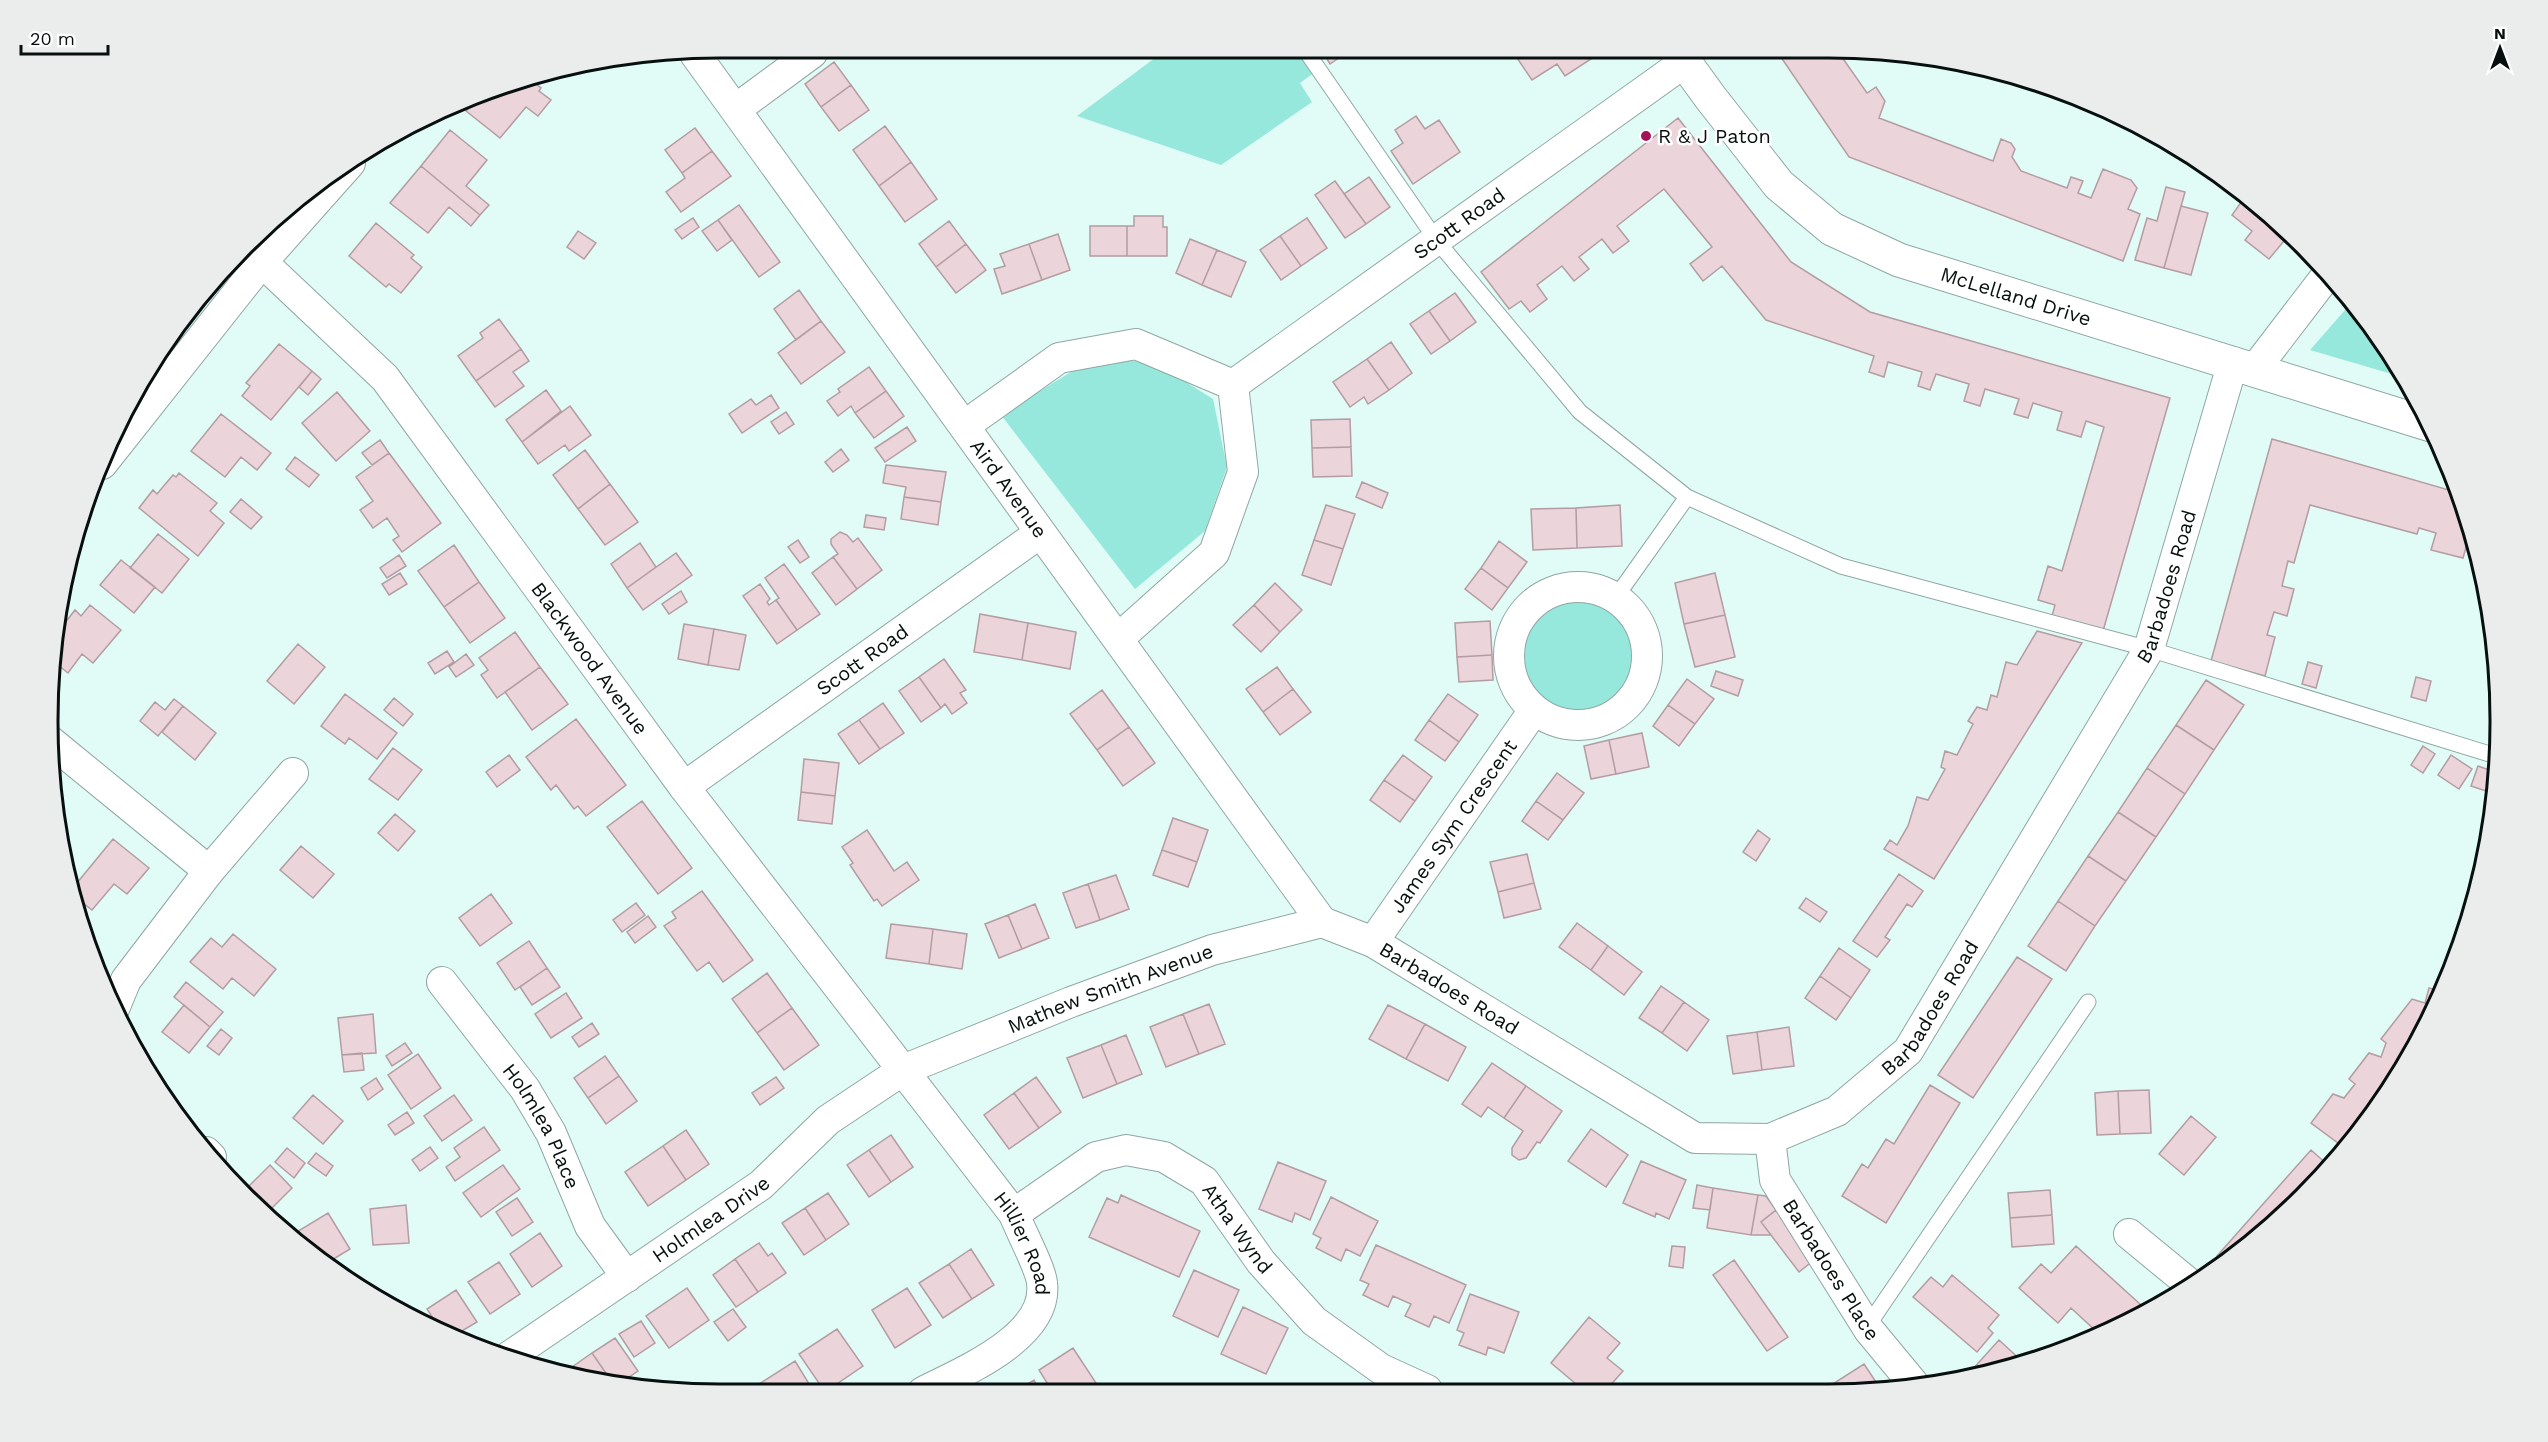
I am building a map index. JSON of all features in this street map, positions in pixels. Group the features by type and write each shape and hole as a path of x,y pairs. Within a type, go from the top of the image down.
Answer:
{"street":[{"path":"736,109 805,58"},
{"name":"Scott Road","path":"1233,385 1437,241 1677,58"},
{"name":"McLelland Drive","path":"1682,58 1779,185 1832,229 1899,260 2244,365 2417,421"},
{"name":"Aird Avenue","path":"698,59 1040,533 1119,638 1322,922"},
{"path":"146,393 328,188"},
{"name":"Blackwood Avenue","path":"262,262 385,378 684,787 903,1070"},
{"path":"2244,365 2322,281"},
{"path":"964,426 1059,358 1136,344 1233,385 1243,472 1214,553 1119,638"},
{"name":"Barbadoes Road","path":"1322,922 1373,942 1695,1138 1770,1139 1837,1111 1908,1051 2149,649 2244,365"},
{"name":"Scott Road","path":"684,787 1040,533"},
{"path":"1585,586 1616,597 1641,624 1649,652 1646,677 1634,700 1610,719 1586,726 1556,722 1533,710 1518,691 1510,672 1509,645 1518,621 1534,602 1556,590 1585,586"},
{"name":"James Sym Crescent","path":"1373,942 1533,710"},
{"path":"59,749 209,871"},
{"path":"119,997 126,980 209,871 293,773"},
{"name":"Mathew Smith Avenue","path":"903,1070 1071,1002 1212,950 1322,922"},
{"name":"Holmlea Place","path":"442,982 525,1089 550,1133 590,1226 627,1278"},
{"name":"Hillier Road","path":"903,1070 1014,1214 1042,1282 1041,1300 1031,1324 1012,1341 977,1364 938,1384"},
{"name":"Holmlea Drive","path":"518,1351 760,1185 828,1120 903,1070"},
{"name":"Barbadoes Place","path":"1770,1139 1775,1180 1867,1327 1909,1378"},
{"name":"Atha Wynd","path":"1014,1214 1096,1157 1126,1150 1164,1157 1204,1182 1261,1262 1314,1321 1376,1379 1400,1384"},
{"path":"2129,1234 2184,1279"}],"lane":[{"path":"1311,58 1437,241 1580,412 1687,497 1841,566 2149,649 2488,754"},
{"path":"1616,597 1687,497"},
{"path":"1867,1327 2088,1002"}],"shaded area":[{"path":"1155,58 1305,58 1315,72 1300,83 1312,102 1221,165 1077,116"},
{"path":"2346,309 2391,374 2310,350"},
{"path":"1092,359 1154,362 1213,399 1227,467 1205,531 1135,589 1001,415"},
{"path":"1579,598 1601,602 1619,615 1632,633 1636,655 1632,677 1619,695 1601,708 1579,712 1557,708 1539,695 1526,677 1522,655 1526,633 1539,615 1557,602"}],"building":[{"path":"1326,58 1339,58 1330,64"},
{"path":"1517,58 1592,58 1565,76 1557,64 1532,80"},
{"path":"1781,58 1843,59 1867,93 1876,87 1885,101 1879,118 1993,161 2001,139 2011,143 2015,149 2012,157 2021,171 2067,188 2071,177 2083,181 2078,193 2091,198 2103,169 2131,180 2137,188 2128,209 2140,214 2123,261 1849,157"},
{"path":"834,62 851,85 821,107 805,84"},
{"path":"537,85 541,88 539,91 551,100 538,116 526,107 500,138 466,111"},
{"path":"851,85 869,110 839,131 821,107"},
{"path":"1416,116 1425,129 1439,120 1460,152 1413,184 1391,151 1403,143 1395,130"},
{"path":"1678,118 1791,262 1870,312 2170,398 2103,631 2052,616 2055,605 2038,600 2048,566 2062,571 2104,427 2086,421 2081,437 2057,430 2062,412 2033,403 2028,418 2014,414 2019,399 1985,389 1980,406 1964,401 1969,384 1936,374 1930,390 1918,386 1922,372 1888,362 1884,377 1869,372 1874,356 1766,320 1722,266 1703,281 1690,264 1712,247 1664,189 1617,226 1629,241 1613,253 1602,239 1579,257 1589,269 1574,281 1562,266 1537,285 1547,299 1530,312 1521,301 1509,309 1481,272"},
{"path":"885,126 911,162 879,186 853,150"},
{"path":"695,128 712,151 682,173 665,150"},
{"path":"450,130 487,160 466,186 489,205 480,215 421,166"},
{"path":"712,151 731,176 681,212 666,192 685,178 682,173"},
{"path":"911,162 937,199 905,222 879,186"},
{"path":"421,166 480,215 471,226 449,207 428,233 390,203"},
{"path":"1369,177 1390,207 1366,224 1344,194"},
{"path":"1335,181 1366,224 1345,238 1315,195"},
{"path":"2166,187 2185,192 2164,268 2135,260 2147,218 2157,221"},
{"path":"2240,203 2283,242 2269,259 2245,240 2252,231 2232,215"},
{"path":"739,205 780,262 759,277 718,220"},
{"path":"2181,206 2208,213 2191,275 2164,268"},
{"path":"1134,216 1163,216 1163,227 1167,227 1167,256 1127,256 1127,226 1134,226"},
{"path":"693,218 699,227 682,239 675,230"},
{"path":"1307,218 1327,248 1301,266 1280,236"},
{"path":"718,220 732,240 717,251 702,231"},
{"path":"949,221 966,244 936,267 919,244"},
{"path":"376,223 414,255 411,258 422,267 401,293 389,284 386,287 349,256"},
{"path":"1090,226 1127,226 1127,256 1090,256"},
{"path":"578,231 596,243 584,259 567,247"},
{"path":"1058,234 1070,270 1042,280 1029,244"},
{"path":"1280,236 1301,266 1281,280 1260,250"},
{"path":"1190,239 1217,250 1202,285 1176,273"},
{"path":"966,244 986,270 956,293 936,267"},
{"path":"1029,244 1042,280 1002,294 994,269 1005,266 1000,254"},
{"path":"1217,250 1246,262 1231,297 1202,285"},
{"path":"799,290 821,321 796,340 774,309"},
{"path":"1455,293 1476,322 1450,341 1429,311"},
{"path":"1429,311 1450,341 1431,354 1410,324"},
{"path":"499,319 521,349 476,381 458,356 483,338 480,333"},
{"path":"821,321 845,352 801,384 778,353"},
{"path":"1391,342 1412,373 1389,390 1367,359"},
{"path":"279,344 312,371 271,420 242,396 250,386 246,383"},
{"path":"521,349 529,361 513,372 524,386 495,407 476,381"},
{"path":"1367,359 1389,390 1368,404 1364,397 1350,407 1333,382"},
{"path":"869,367 886,391 855,413 851,406 838,416 827,401 840,392 838,389"},
{"path":"312,371 321,379 308,395 299,387"},
{"path":"546,390 561,411 522,442 506,420"},
{"path":"886,391 904,416 874,438 855,413"},
{"path":"337,392 370,431 336,461 302,423"},
{"path":"771,395 779,408 742,433 729,414 751,399 756,405"},
{"path":"570,406 591,435 569,451 565,445 538,464 522,442"},
{"path":"786,412 794,424 779,434 771,422"},
{"path":"221,414 271,453 257,470 241,457 225,477 191,451"},
{"path":"1350,419 1351,447 1312,448 1311,420"},
{"path":"907,427 916,441 885,462 875,448"},
{"path":"2272,439 2447,489 2466,547 2463,558 2431,550 2436,533 2419,528 2417,534 2310,505 2294,563 2288,561 2282,586 2294,589 2287,616 2274,612 2267,635 2275,637 2265,676 2211,661"},
{"path":"380,440 389,453 372,465 362,453"},
{"path":"1351,447 1352,476 1313,477 1312,448"},
{"path":"841,449 849,460 833,472 825,462"},
{"path":"585,450 610,484 578,509 553,475"},
{"path":"389,453 441,523 402,552 393,540 399,536 387,518 373,528 360,510 373,501 356,477"},
{"path":"295,457 319,475 309,487 286,469"},
{"path":"886,465 946,472 941,502 904,497 906,487 883,483"},
{"path":"179,473 217,503 210,511 224,523 198,556 139,508 153,490 157,494 173,475 176,477"},
{"path":"1362,482 1388,493 1382,508 1356,497"},
{"path":"610,484 638,522 605,545 578,509"},
{"path":"904,497 941,502 938,525 901,519"},
{"path":"241,499 262,517 251,529 230,512"},
{"path":"1326,505 1355,514 1343,549 1314,540"},
{"path":"1620,505 1622,546 1577,548 1576,508"},
{"path":"1576,508 1577,548 1533,550 1531,509"},
{"path":"866,515 886,518 884,530 864,527"},
{"path":"840,532 847,535 853,542 858,538 882,570 857,589 833,557 838,554 831,544 831,539"},
{"path":"158,534 189,559 162,593 130,568"},
{"path":"798,540 809,557 800,563 788,547"},
{"path":"1314,540 1343,549 1331,585 1302,575"},
{"path":"1499,541 1527,562 1508,588 1481,568"},
{"path":"640,543 656,567 627,588 611,564"},
{"path":"454,545 479,582 444,607 418,571"},
{"path":"676,553 692,575 643,610 627,588"},
{"path":"399,555 406,566 387,578 380,568"},
{"path":"833,557 857,589 836,605 812,573"},
{"path":"121,560 155,587 134,613 100,585"},
{"path":"784,564 820,614 797,630 776,600 779,598 765,578"},
{"path":"1481,568 1508,588 1492,610 1465,589"},
{"path":"400,573 407,584 389,595 382,584"},
{"path":"1715,573 1725,615 1684,624 1675,583"},
{"path":"479,582 505,618 470,643 444,607"},
{"path":"1275,583 1302,610 1280,632 1254,605"},
{"path":"760,584 770,599 767,602 769,605 776,600 797,630 777,644 743,596"},
{"path":"681,591 687,602 669,614 662,604"},
{"path":"90,605 121,630 93,663 82,654 68,673 61,667 66,621 75,610 81,616"},
{"path":"1254,605 1280,632 1261,652 1233,625"},
{"path":"980,614 1028,623 1022,660 974,652"},
{"path":"1725,615 1735,657 1695,667 1684,624"},
{"path":"1490,621 1492,655 1457,657 1455,623"},
{"path":"1028,623 1076,632 1070,669 1022,660"},
{"path":"684,624 714,629 708,665 678,659"},
{"path":"714,629 746,635 739,670 708,665"},
{"path":"2037,631 2082,643 1934,879 1884,849 1890,840 1897,845 1908,826 1917,797 1928,800 1945,769 1941,767 1945,751 1957,755 1973,724 1968,721 1977,707 1987,710 1991,695 1997,697 2006,662 2017,665"},
{"path":"515,632 540,667 497,698 481,675 488,670 479,658"},
{"path":"298,644 325,667 294,704 267,681"},
{"path":"447,651 454,662 435,674 428,663"},
{"path":"466,654 474,665 456,677 449,667"},
{"path":"1492,655 1493,680 1459,682 1457,657"},
{"path":"944,659 966,690 960,693 967,703 952,714 945,704 941,708 919,677"},
{"path":"2308,662 2322,666 2316,688 2302,684"},
{"path":"540,667 568,704 532,730 505,692"},
{"path":"1277,667 1293,689 1263,712 1246,689"},
{"path":"1716,671 1743,680 1738,696 1711,686"},
{"path":"919,677 941,708 921,722 899,691"},
{"path":"2416,677 2431,681 2426,701 2411,697"},
{"path":"1687,679 1714,699 1695,724 1668,705"},
{"path":"2206,680 2244,705 2214,750 2176,725"},
{"path":"1293,689 1311,712 1280,735 1263,712"},
{"path":"1102,690 1129,727 1097,750 1070,714"},
{"path":"345,694 397,733 377,759 349,738 345,744 321,726"},
{"path":"1448,694 1478,715 1459,742 1429,720"},
{"path":"394,698 413,714 403,726 384,710"},
{"path":"174,699 183,706 158,736 140,721 155,702 165,710"},
{"path":"883,703 904,733 880,749 859,720"},
{"path":"1668,705 1695,724 1679,746 1653,726"},
{"path":"183,706 216,733 195,760 162,732"},
{"path":"576,719 626,785 586,816 578,806 574,809 556,785 551,790 526,757"},
{"path":"859,720 880,749 859,764 838,734"},
{"path":"1429,720 1459,742 1445,761 1415,740"},
{"path":"2176,725 2214,750 2185,794 2147,768"},
{"path":"1129,727 1155,763 1123,786 1097,750"},
{"path":"1642,733 1649,767 1616,774 1609,740"},
{"path":"1609,740 1616,774 1591,779 1584,746"},
{"path":"2423,746 2435,754 2423,773 2411,765"},
{"path":"393,748 422,770 398,800 369,779"},
{"path":"509,755 520,770 497,787 486,772"},
{"path":"1403,755 1432,777 1415,801 1384,780"},
{"path":"2451,755 2472,769 2459,789 2438,775"},
{"path":"804,759 839,763 835,796 801,792"},
{"path":"2478,766 2488,769 2486,791 2471,786"},
{"path":"2147,768 2185,794 2156,837 2118,812"},
{"path":"1557,773 1584,793 1563,820 1536,801"},
{"path":"1384,780 1415,801 1400,822 1370,800"},
{"path":"801,792 835,796 832,824 798,820"},
{"path":"642,801 692,868 658,894 607,827"},
{"path":"1536,801 1563,820 1548,840 1522,821"},
{"path":"2118,812 2156,837 2126,881 2088,856"},
{"path":"395,814 415,831 398,851 378,833"},
{"path":"1173,818 1208,830 1197,862 1162,850"},
{"path":"867,830 894,871 907,862 919,880 882,906 877,899 874,901 850,865 853,863 842,847"},
{"path":"1758,830 1770,839 1756,861 1743,852"},
{"path":"113,839 149,868 127,894 114,884 92,910 85,904 78,881"},
{"path":"301,846 334,874 313,898 280,870"},
{"path":"1162,850 1197,862 1188,887 1153,875"},
{"path":"1527,854 1534,883 1498,892 1490,862"},
{"path":"2088,856 2126,881 2095,926 2058,901"},
{"path":"1899,874 1923,891 1912,907 1907,904 1885,937 1890,940 1877,957 1853,941"},
{"path":"1116,875 1129,909 1100,920 1088,884"},
{"path":"1534,883 1541,909 1504,918 1498,892"},
{"path":"1088,884 1100,920 1076,928 1063,893"},
{"path":"702,891 753,960 723,982 709,962 697,971 664,926 676,918 672,912"},
{"path":"491,894 512,923 480,946 459,918"},
{"path":"1806,898 1827,912 1820,922 1799,908"},
{"path":"2058,901 2095,926 2066,971 2028,946"},
{"path":"636,903 645,915 622,932 613,920"},
{"path":"1035,904 1049,938 1022,949 1008,915"},
{"path":"1008,915 1022,949 999,958 985,924"},
{"path":"648,916 656,927 635,943 627,932"},
{"path":"1577,923 1608,946 1591,970 1559,947"},
{"path":"891,924 933,929 929,964 886,958"},
{"path":"933,929 967,934 962,969 929,964"},
{"path":"233,934 276,969 254,996 232,978 223,989 190,962 211,938 222,947"},
{"path":"529,941 547,968 515,990 497,963"},
{"path":"1608,946 1642,972 1624,995 1591,970"},
{"path":"1839,948 1870,970 1851,998 1820,976"},
{"path":"2017,957 2052,979 1973,1098 1938,1075"},
{"path":"547,968 560,987 532,1005 520,987"},
{"path":"767,973 792,1008 757,1033 732,999"},
{"path":"1820,976 1851,998 1836,1020 1805,998"},
{"path":"186,982 223,1012 210,1027 174,997"},
{"path":"1661,986 1684,1002 1662,1033 1639,1018"},
{"path":"2429,988 2433,989 2401,1052 2378,1089 2338,1143 2311,1123 2333,1094 2344,1098 2355,1084 2349,1079 2369,1053 2381,1057 2386,1043 2381,1039 2412,999 2425,1003"},
{"path":"566,993 582,1018 551,1038 535,1014"},
{"path":"1684,1002 1709,1020 1687,1051 1662,1033"},
{"path":"1209,1004 1225,1044 1199,1054 1183,1014"},
{"path":"184,1005 210,1027 189,1053 162,1032"},
{"path":"1388,1005 1425,1024 1406,1059 1369,1039"},
{"path":"792,1008 819,1045 784,1070 757,1033"},
{"path":"373,1014 376,1053 342,1055 338,1018"},
{"path":"1183,1014 1199,1054 1166,1067 1150,1027"},
{"path":"592,1023 599,1034 579,1047 572,1037"},
{"path":"1425,1024 1466,1047 1448,1081 1406,1059"},
{"path":"1789,1027 1794,1066 1762,1070 1757,1032"},
{"path":"221,1029 232,1038 219,1055 207,1046"},
{"path":"1757,1032 1762,1070 1733,1074 1727,1036"},
{"path":"1126,1035 1142,1074 1117,1084 1101,1045"},
{"path":"405,1043 412,1053 392,1066 386,1056"},
{"path":"1101,1045 1117,1084 1083,1098 1067,1058"},
{"path":"362,1053 364,1070 344,1072 342,1055"},
{"path":"418,1054 441,1088 411,1109 388,1075"},
{"path":"605,1056 619,1076 588,1098 574,1078"},
{"path":"1492,1063 1526,1086 1504,1118 1488,1107 1481,1117 1462,1104"},
{"path":"619,1076 637,1101 606,1124 588,1098"},
{"path":"776,1077 784,1088 760,1105 752,1093"},
{"path":"1036,1077 1061,1112 1039,1128 1014,1093"},
{"path":"376,1078 383,1089 368,1100 361,1088"},
{"path":"1930,1085 1960,1103 1886,1223 1842,1196 1862,1164 1868,1168 1886,1139 1894,1144"},
{"path":"1526,1086 1562,1111 1540,1143 1537,1142 1526,1158 1519,1160 1512,1155 1512,1148 1523,1131 1504,1118"},
{"path":"2149,1090 2151,1133 2120,1134 2118,1091"},
{"path":"2118,1091 2120,1134 2097,1135 2095,1093"},
{"path":"1014,1093 1039,1128 1009,1149 984,1115"},
{"path":"313,1095 343,1121 323,1144 293,1118"},
{"path":"454,1095 472,1120 442,1141 424,1116"},
{"path":"407,1112 414,1123 395,1135 388,1125"},
{"path":"2191,1116 2216,1137 2184,1175 2159,1154"},
{"path":"484,1127 500,1150 455,1181 446,1167 460,1157 454,1148"},
{"path":"1591,1129 1628,1155 1606,1187 1568,1161"},
{"path":"686,1130 709,1164 686,1180 663,1146"},
{"path":"891,1135 913,1167 891,1182 869,1150"},
{"path":"663,1146 686,1180 648,1206 625,1172"},
{"path":"430,1147 438,1158 420,1171 412,1160"},
{"path":"287,1148 305,1163 294,1178 275,1162"},
{"path":"869,1150 891,1182 869,1197 847,1165"},
{"path":"2311,1150 2323,1160 2264,1219 2217,1256"},
{"path":"316,1153 333,1166 326,1176 308,1163"},
{"path":"1641,1161 1686,1180 1669,1219 1656,1213 1655,1217 1623,1203"},
{"path":"1278,1162 1326,1181 1310,1220 1295,1213 1292,1222 1259,1209"},
{"path":"270,1165 292,1188 272,1208 250,1185"},
{"path":"503,1165 520,1189 481,1217 463,1193"},
{"path":"1697,1185 1713,1188 1710,1210 1693,1208"},
{"path":"1713,1188 1758,1195 1751,1235 1707,1228"},
{"path":"2050,1190 2052,1215 2010,1218 2008,1193"},
{"path":"828,1193 849,1224 826,1240 805,1208"},
{"path":"1121,1195 1200,1231 1179,1277 1089,1237 1107,1198 1118,1203"},
{"path":"1758,1195 1766,1196 1776,1210 1761,1222 1771,1235 1751,1235"},
{"path":"1331,1197 1378,1221 1360,1256 1346,1249 1341,1261 1316,1248 1321,1238 1313,1234"},
{"path":"517,1198 533,1222 512,1236 496,1212"},
{"path":"406,1205 409,1243 373,1245 370,1209"},
{"path":"805,1208 826,1240 804,1255 782,1223"},
{"path":"1776,1210 1814,1260 1799,1272 1761,1222"},
{"path":"328,1213 350,1249 334,1259 298,1231"},
{"path":"2052,1215 2054,1244 2012,1247 2010,1218"},
{"path":"540,1233 562,1266 532,1287 510,1254"},
{"path":"759,1243 768,1256 772,1253 786,1273 758,1292 735,1259"},
{"path":"1376,1245 1466,1285 1449,1323 1434,1316 1429,1327 1405,1316 1411,1304 1393,1296 1388,1307 1363,1295 1369,1284 1360,1280"},
{"path":"1672,1246 1685,1247 1683,1268 1669,1266"},
{"path":"2076,1246 2140,1304 2092,1328 2071,1308 2058,1323 2019,1288 2041,1264 2051,1273"},
{"path":"971,1249 994,1285 972,1299 949,1264"},
{"path":"735,1259 758,1292 736,1307 713,1275"},
{"path":"1734,1260 1788,1337 1767,1351 1713,1275"},
{"path":"499,1262 520,1294 490,1314 468,1282"},
{"path":"949,1264 972,1299 943,1318 919,1283"},
{"path":"1194,1270 1239,1290 1218,1337 1173,1316"},
{"path":"1952,1275 1999,1315 1988,1328 1993,1333 1977,1352 1913,1297 1931,1277 1943,1287"},
{"path":"687,1288 709,1320 669,1348 646,1316"},
{"path":"907,1288 931,1325 895,1348 872,1310"},
{"path":"456,1290 477,1322 462,1331 432,1317 427,1309"},
{"path":"1470,1294 1519,1312 1504,1353 1488,1347 1486,1355 1459,1345 1464,1333 1457,1330"},
{"path":"1243,1307 1288,1328 1266,1374 1221,1354"},
{"path":"733,1309 746,1327 728,1341 714,1322"},
{"path":"1589,1317 1620,1343 1607,1358 1623,1371 1611,1384 1576,1384 1551,1363"},
{"path":"641,1321 655,1343 634,1357 619,1334"},
{"path":"837,1329 863,1366 837,1384 820,1384 799,1354"},
{"path":"615,1338 638,1371 629,1377 606,1373 592,1353"},
{"path":"1999,1340 2016,1355 1998,1361 1975,1366"},
{"path":"1073,1348 1096,1383 1048,1384 1039,1370"},
{"path":"592,1353 606,1373 592,1371 573,1366"},
{"path":"795,1361 809,1384 759,1384"},
{"path":"1864,1364 1876,1381 1870,1382 1833,1384"}],"place":[{"name":"R & J Paton","path":"1646,136"}]}
